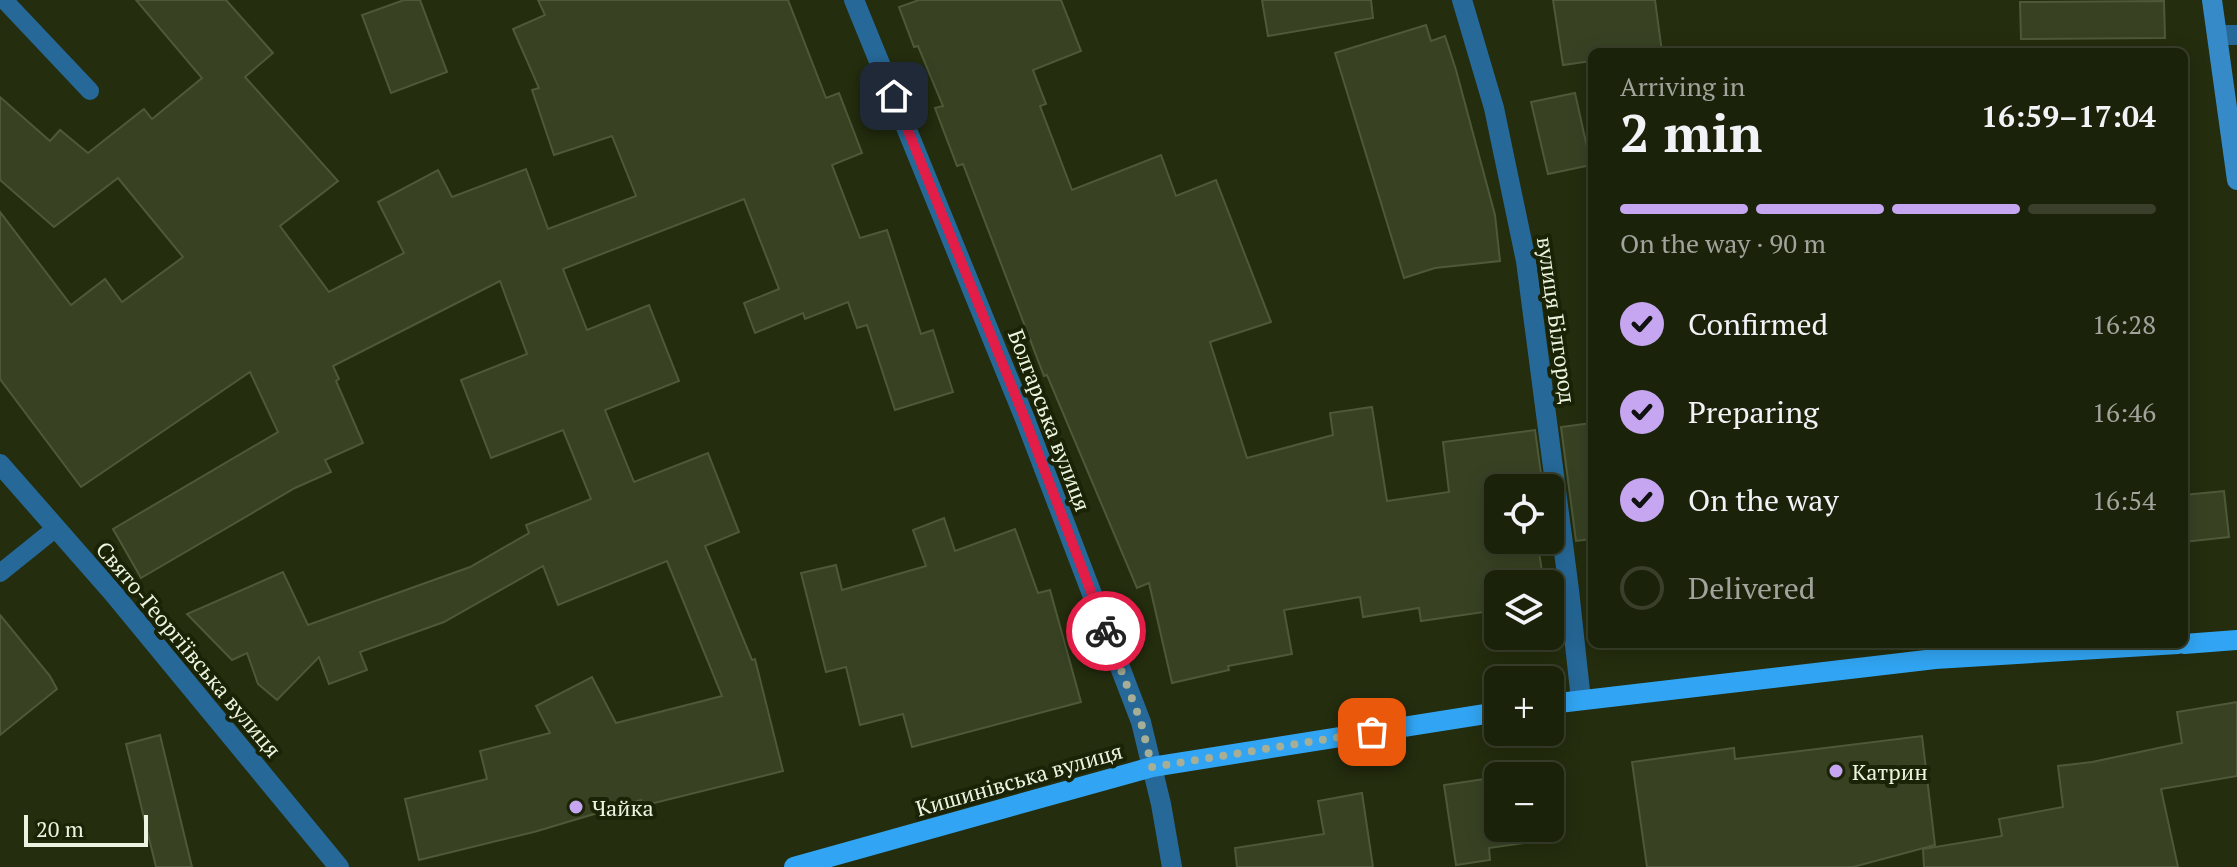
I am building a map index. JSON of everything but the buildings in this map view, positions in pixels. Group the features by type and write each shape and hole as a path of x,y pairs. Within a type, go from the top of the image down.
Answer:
{"main road":[{"path":"2188,644 2237,640"},
{"path":"1564,702 1935,659 2113,648"},
{"name":"Кишинівська вулиця","path":"794,867 1152,767 1484,714"}],"street":[{"name":"Болгарська вулиця","path":"854,0 1036,448 1141,722 1172,867"},
{"name":"вулиця Білгород","path":"1462,0 1494,108 1526,261 1581,700"},
{"path":"2212,0 2227,35 2237,180"},
{"name":"Свято-Георгіївська вулиця","path":"0,464 113,593 339,867"}],"lane":[{"path":"4,0 90,91"},
{"path":"0,573 56,528"}],"way so far":[{"path":"1106,631 1141,722 1152,767 1372,732"}],"place":[{"name":"Катрин","path":"1836,771"},
{"name":"Чайка","path":"576,807"}],"route":[{"path":"894,96 1025,419 1106,631"}]}
